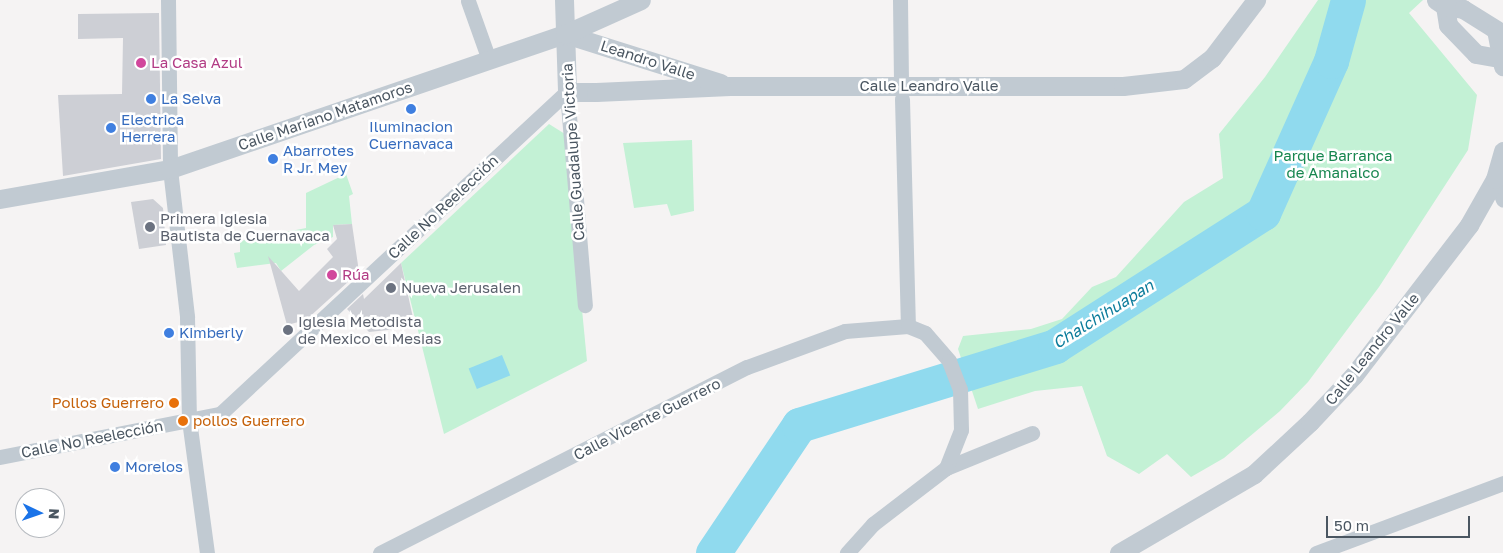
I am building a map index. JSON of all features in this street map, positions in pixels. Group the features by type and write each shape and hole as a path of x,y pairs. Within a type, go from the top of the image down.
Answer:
{"street":[{"path":"168,0 170,169 187,317 189,420 206,553"},
{"name":"Calle Guadalupe Victoria","path":"564,0 567,92 585,304"},
{"name":"Calle Mariano Matamoros","path":"0,199 170,169 566,34 641,0"},
{"path":"900,0 908,326"},
{"name":"Calle Leandro Valle","path":"567,92 730,86 902,93 1123,86 1184,79 1212,58 1256,0"},
{"path":"468,1 489,60"},
{"path":"1440,3 1463,9 1496,30 1502,62 1476,54 1448,25 1440,3"},
{"name":"Leandro Valle","path":"566,34 730,86"},
{"name":"Calle No Reelección","path":"0,457 220,414 567,92"},
{"name":"Calle Leandro Valle","path":"1119,553 1254,474 1310,422 1354,375 1458,240 1496,179 1503,151"},
{"path":"1496,179 1503,200"},
{"name":"Calle Vicente Guerrero","path":"380,553 747,367 845,332 908,326 925,333 950,361 960,389 962,411 956,448 946,468"},
{"path":"847,553 874,524 946,468 1032,433"},
{"path":"1316,553 1503,483"}],"green space":[{"name":"Parque Barranca de Amanalco","path":"1318,0 1423,0 1409,13 1477,95 1468,150 1379,287 1308,382 1280,411 1224,458 1191,477 1167,454 1139,474 1107,456 1082,386 1035,391 978,409 958,349 963,336 1031,329 1062,319 1092,287 1116,277 1184,202 1223,178 1219,134 1265,77"},
{"path":"549,124 565,134 587,361 444,434 401,263"},
{"path":"692,140 694,211 671,216 667,204 634,208 623,143"},
{"path":"346,174 353,194 349,196 352,224 333,225 333,237 314,245 281,271 276,263 237,268 234,253 240,252 240,241 306,228 306,193"}],"water":[{"path":"502,355 510,375 477,389 469,368"}],"building":[{"name":"Electrica Herrera","path":"159,13 161,159 63,176 58,95 122,94 123,38 78,39 78,14"},
{"name":"Primera Iglesia Bautista de Cuernavaca","path":"153,199 163,208 166,245 139,249 131,202"},
{"name":"Rúa","path":"352,224 359,272 306,320 287,325 268,256 299,291 333,257 327,249 337,239 333,225"},
{"name":"Nueva Jerusalen","path":"401,263 415,327 369,332 347,309 363,294 364,299"}],"waterway":[{"name":"Chalchihuapan","path":"713,553 799,425 1055,346 1263,213 1331,61 1348,0"}],"place":[{"name":"La Casa Azul","path":"141,63"},
{"name":"La Selva","path":"151,99"},
{"name":"Iluminacion Cuernavaca","path":"411,109"},
{"name":"Electrica Herrera","path":"111,128"},
{"name":"Abarrotes R Jr. Mey","path":"273,159"},
{"name":"Primera Iglesia Bautista de Cuernavaca","path":"150,227"},
{"name":"Rúa","path":"332,275"},
{"name":"Nueva Jerusalen","path":"391,288"},
{"name":"Iglesia Metodista de Mexico el Mesias","path":"288,330"},
{"name":"Kimberly","path":"169,333"},
{"name":"Pollos Guerrero","path":"174,403"},
{"name":"pollos Guerrero","path":"183,421"},
{"name":"Morelos","path":"115,467"}]}
